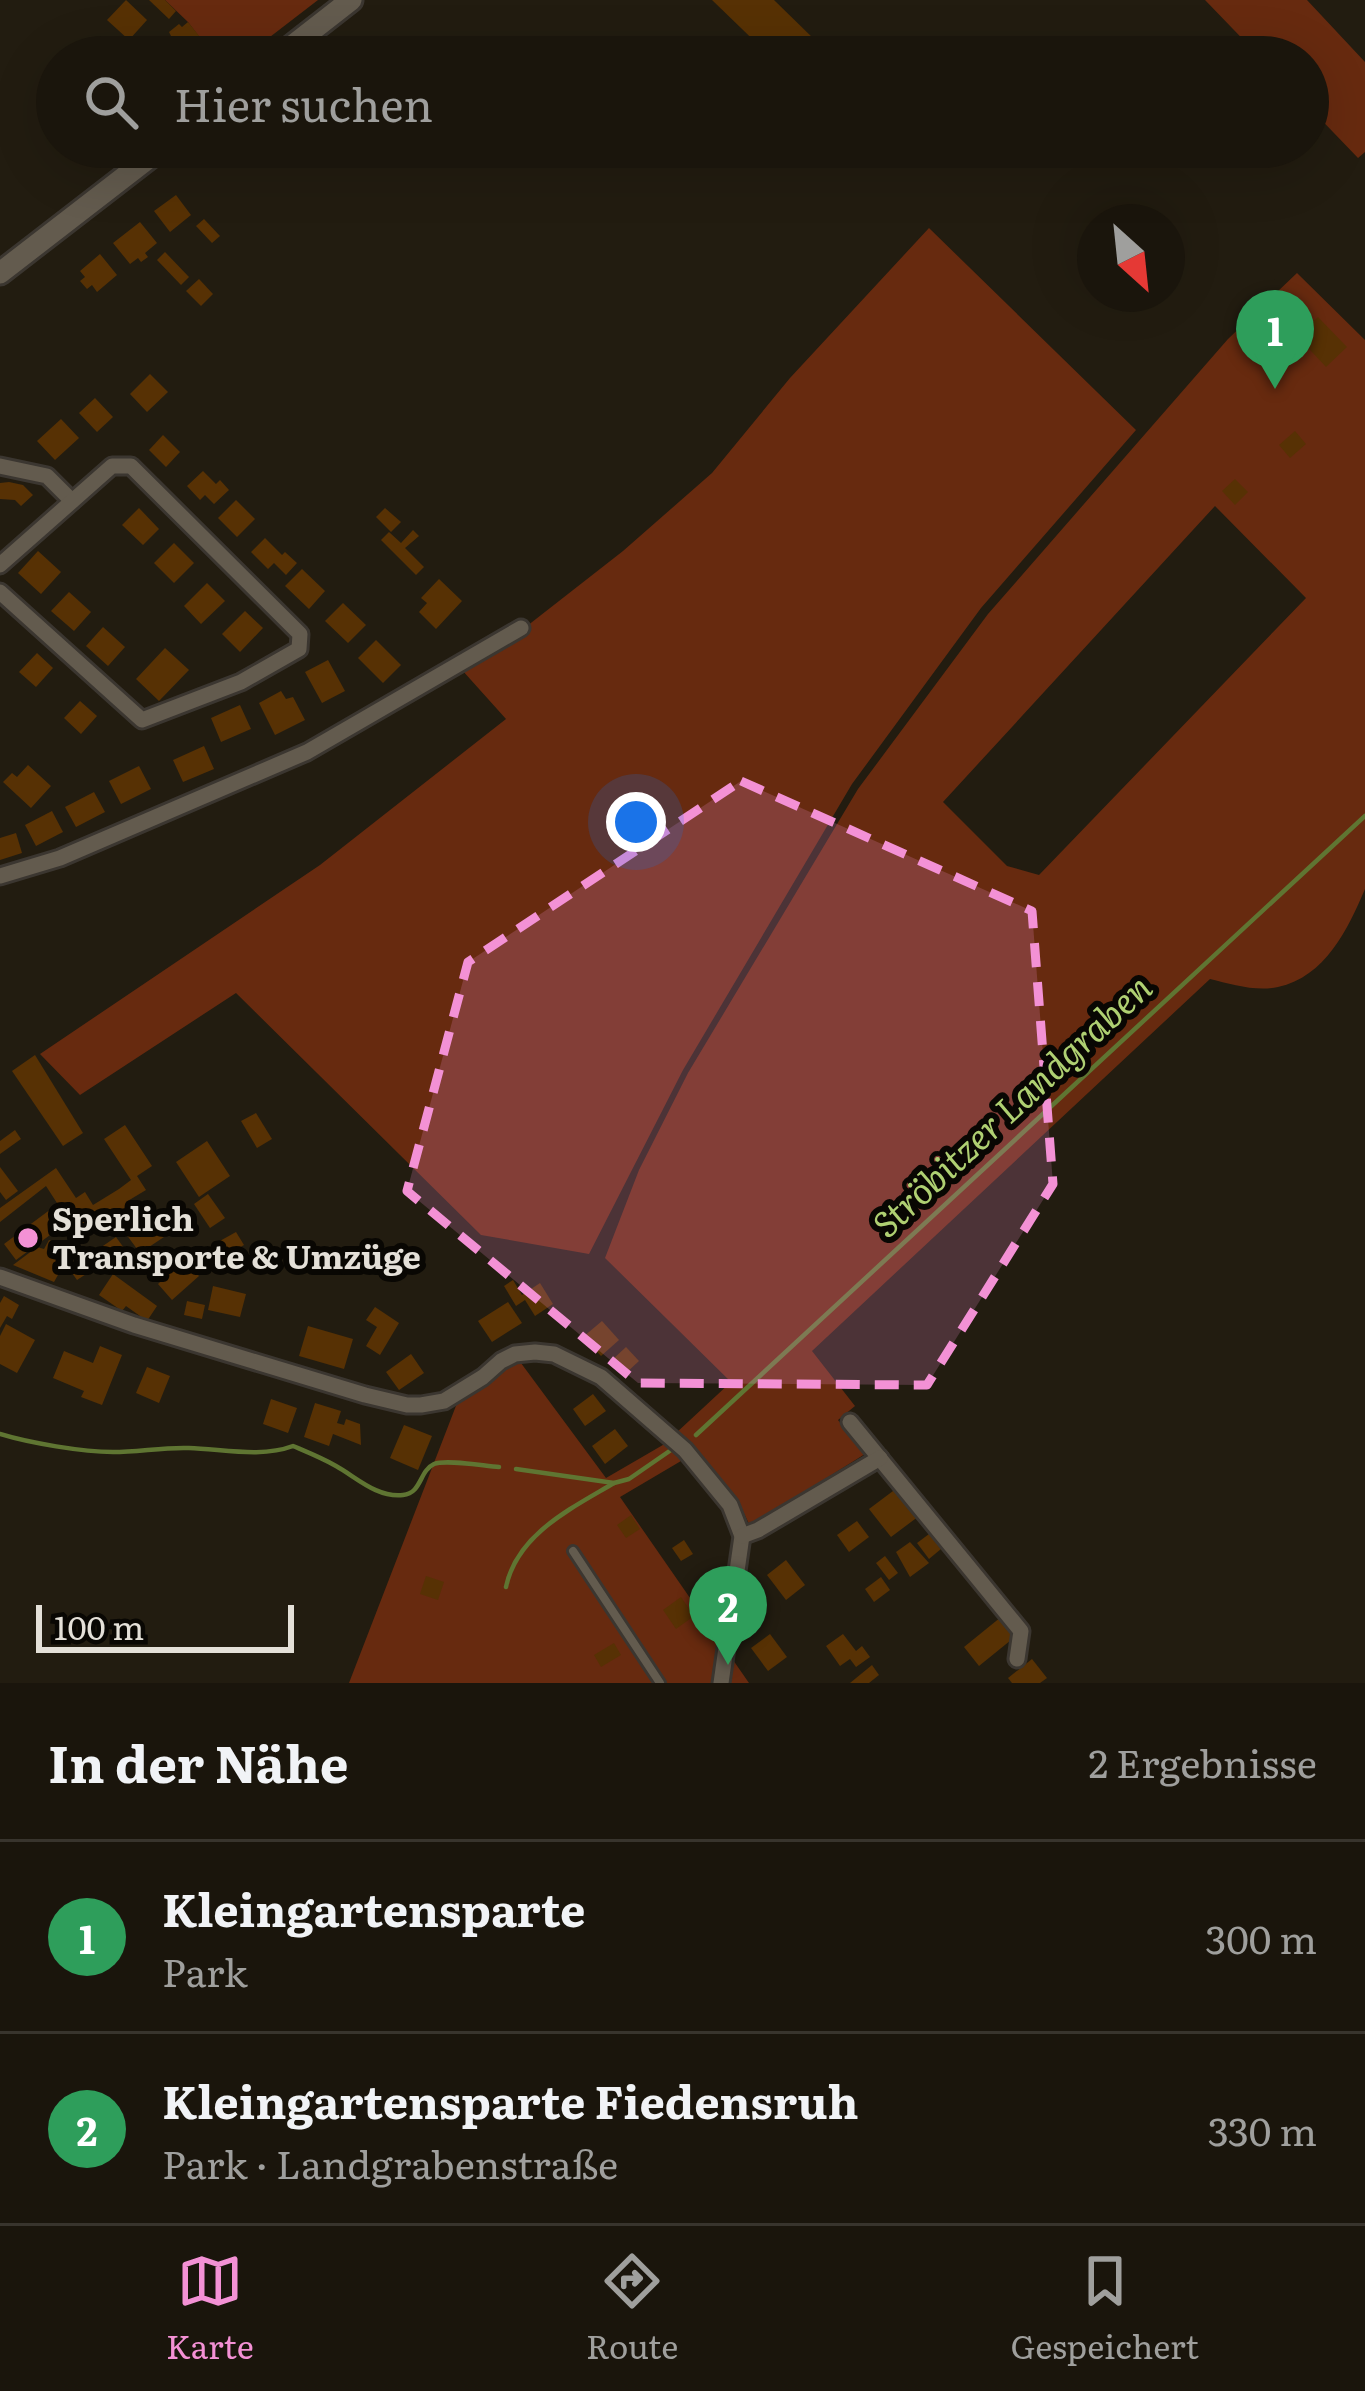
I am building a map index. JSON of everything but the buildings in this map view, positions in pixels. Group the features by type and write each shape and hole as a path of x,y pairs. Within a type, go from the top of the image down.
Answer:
{"main road":[{"path":"305,36 351,0"},
{"path":"0,273 136,168"}],"street":[{"path":"0,466 47,476 72,501"},
{"path":"0,565 112,466 131,466 300,634 299,649 241,682 142,720 0,592"},
{"path":"0,876 60,858 307,752 521,628"},
{"path":"0,1276 134,1325 406,1405 444,1401 515,1354 554,1354 601,1377 685,1450 730,1505 742,1536 721,1683"},
{"path":"850,1422 1021,1631 1017,1660"},
{"path":"742,1536 880,1458"}],"lane":[{"path":"573,1551 660,1683"}],"highlighted area":[{"path":"741,781 1032,911 1053,1184 927,1385 638,1383 407,1191 468,962"}],"shaded area":[{"path":"165,0 318,0 271,36 199,36"},
{"path":"1205,0 1307,0 1365,62 1365,152 1358,158 1329,128 1329,36 1240,36"},
{"path":"929,228 1136,430 981,608 852,784 683,1070 589,1254 481,1235 236,993 80,1095 40,1054 320,865 506,719 462,670 623,551 712,473 790,378"},
{"path":"1297,273 1365,340 1365,889 1333,949 1295,982 1261,989 1210,979 812,1351 855,1406 838,1420 865,1454 750,1526 738,1501 675,1434 731,1382 605,1258 639,1170 688,1073 858,789 988,614 1228,339","holes":["1215,506 1306,598 1039,875 1007,866 943,802"]},
{"path":"518,1359 606,1478 668,1442 681,1461 620,1497 749,1683 349,1683 459,1398"}],"waterway":[{"name":"Ströbitzer Landgraben","path":"696,1435 1365,816"},
{"name":"Ströbitzer Landgraben","path":"0,1434 101,1452 179,1448 255,1452 293,1446 393,1495 414,1490 434,1464 499,1467"},
{"name":"Ströbitzer Landgraben","path":"516,1469 614,1483 629,1479 671,1450"},
{"path":"506,1587 512,1568 534,1537 614,1483"}],"place":[{"name":"Kleingartensparte","path":"1275,389"},
{"name":"Sperlich Transporte & Umzüge","path":"28,1238"},
{"name":"Kleingartensparte Fiedensruh","path":"728,1665"}]}
